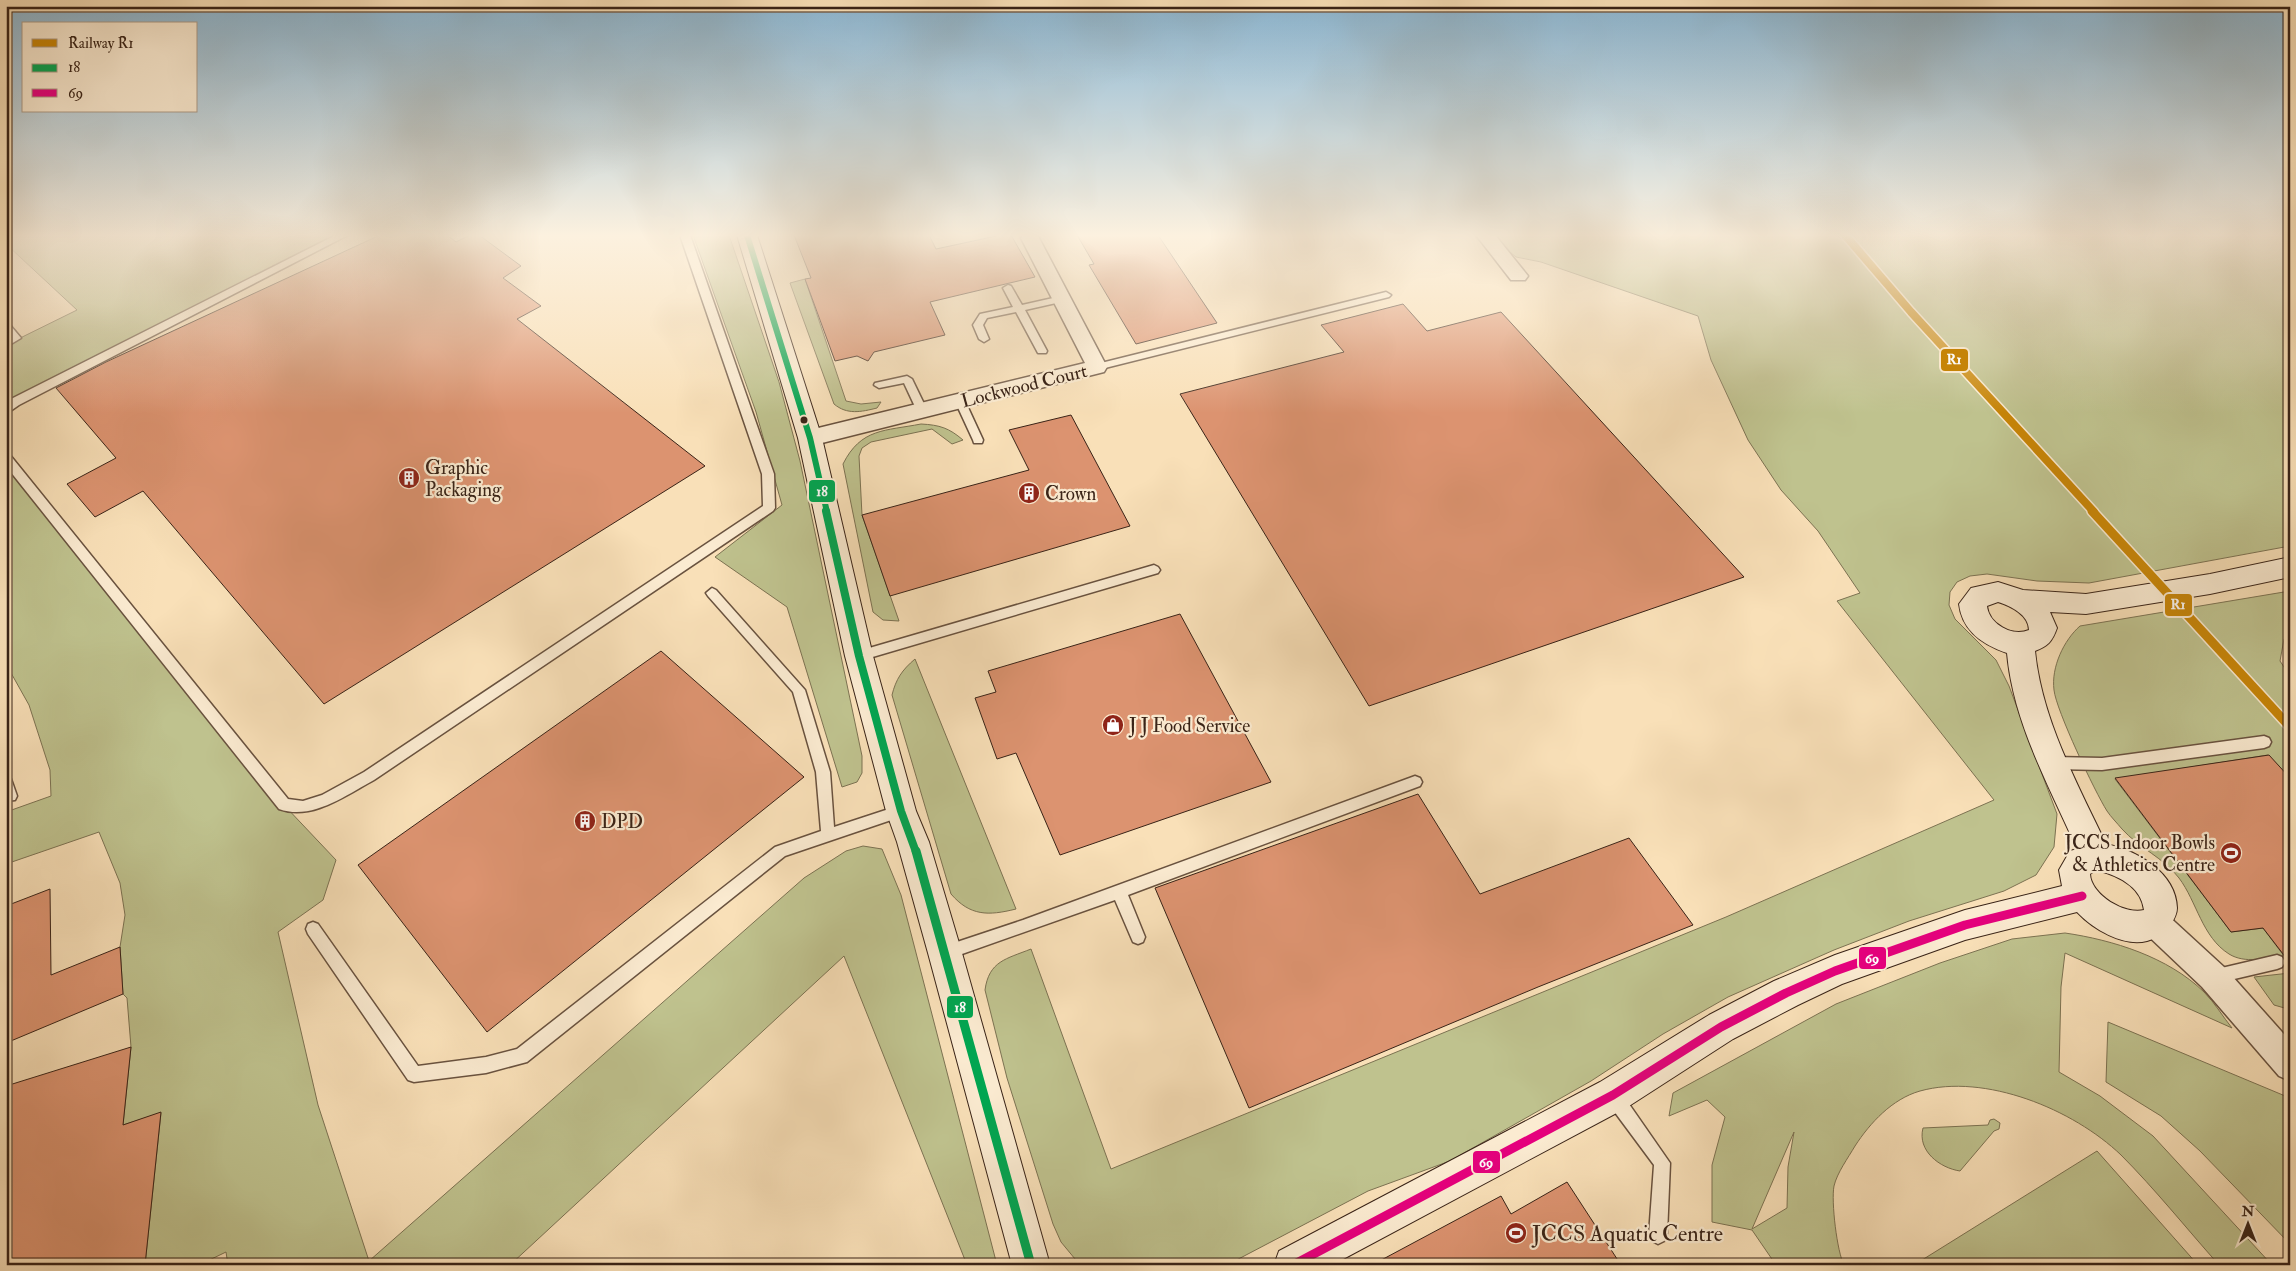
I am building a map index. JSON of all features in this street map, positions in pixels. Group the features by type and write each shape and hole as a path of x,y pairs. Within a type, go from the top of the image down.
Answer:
{"street":[{"path":"765,294 810,438 859,656 902,811 913,842 945,953 1031,1265"},
{"name":"Lockwood Court","path":"810,438 1097,366 1060,294"},
{"path":"2086,604 2032,636 2008,642 1986,631 1978,624 1971,607 1973,600 1988,593 1998,592 2021,600 2086,604 2210,584 2290,567"},
{"path":"2021,600 2037,613 2032,636 2020,665 2033,713 2096,856"},
{"path":"2096,856 2109,857 2132,866 2153,885 2161,906 2161,912 2154,922 2135,927 2117,923 2102,916 2082,896 2077,888 2075,872 2082,861 2096,856"},
{"path":"1293,1265 1613,1094 1721,1027 1786,993 1836,971 1965,925 2082,896"},
{"path":"2154,922 2213,977 2290,1065"}],"lane":[{"path":"6,410 15,402 227,294"},
{"path":"6,458 284,805 304,807 326,799 369,776 769,508 768,474 706,294"},
{"path":"1011,294 1042,351"},
{"path":"1097,366 1386,295"},
{"path":"984,339 978,325 980,320 988,315 1062,299"},
{"path":"6,327 16,338 6,344"},
{"path":"879,385 907,379 922,410"},
{"path":"960,401 978,440"},
{"path":"859,656 1154,570"},
{"path":"712,593 799,690 823,772 828,834"},
{"path":"2054,763 2102,764 2264,742"},
{"path":"6,782 10,796"},
{"path":"945,953 1023,927 1415,782"},
{"path":"313,930 414,1074 486,1065 521,1056 780,851 902,811"},
{"path":"1119,891 1138,937"},
{"path":"2213,977 2277,962"},
{"path":"1613,1094 1662,1163 1658,1234"}],"green space":[{"path":"60,294 229,294 6,410 6,345 77,310"},
{"path":"714,294 749,294 779,382 800,461 862,756 862,773 857,782 842,787 787,607 715,557 782,505 756,412"},
{"path":"794,294 810,294 846,401 861,404 881,402 877,408 860,411 844,410 834,404"},
{"path":"1635,294 2290,294 2290,546 2089,583 2037,581 1987,574 1970,576 1957,582 1950,592 1949,605 1955,619 1996,660 2009,686 2057,814 2054,847 2036,875 2004,891 1909,921 1834,950 1728,997 1663,1034 1591,1081 1450,1161 1368,1191 1227,1265 1080,1265 1061,1242 1053,1224 1007,1078 985,990 990,973 1000,962 1031,949 1111,1169 1726,917 1994,800 1837,601 1860,593 1818,531 1781,490 1748,440 1711,360 1698,316"},
{"path":"921,424 944,428 963,440 952,444 932,429 871,442 862,448 859,456 862,515 899,621 883,620 873,612 843,464 850,452 866,437 885,430"},
{"path":"6,458 284,805 336,860 323,900 278,932 318,1105 369,1261 804,878 846,851 863,846 882,849 901,895 997,1265 967,1265 844,956 510,1265 228,1265 226,1252 199,1265 145,1265 161,1113 123,1125 131,1047 127,998 123,994 120,947 125,915 120,883 99,832 6,864 6,812 51,796 50,770 29,705 6,664"},
{"path":"2290,591 2290,636 2284,639 2280,661 2290,676 2290,778 2268,755 2115,779 2231,932 2263,928 2284,956 2249,960 2235,957 2220,947 2206,929 2179,878 2159,859 2129,836 2107,811 2085,770 2061,715 2054,690 2055,672 2064,646 2080,626"},
{"path":"915,659 1016,909 997,913 980,912 965,907 951,894 892,695 900,675"},
{"path":"2065,933 2102,940 2139,952 2174,969 2190,980 2212,1001 2232,1028 2065,953 2061,987 2059,1072 2100,1096 2153,1136 2272,1265 2219,1265 2134,1168 2101,1138 2078,1123 2027,1099 2000,1091 1972,1087 1945,1087 1920,1091 1910,1095 1891,1106 1861,1137 1835,1181 1833,1193 1835,1226 1844,1265 1776,1265 1752,1230 1712,1222 1712,1165 1725,1117 1707,1100 1669,1116 1673,1093 1836,1004 1940,963 2012,939","holes":["1794,1132 1788,1167 1787,1208 1752,1229"]},
{"path":"2290,973 2290,1008 2288,1009 2274,1005 2254,977"},
{"path":"2108,1022 2290,1098 2290,1244 2200,1151 2161,1116 2106,1082"},
{"path":"1994,1119 2000,1123 1999,1129 1994,1131 1960,1171 1938,1162 1923,1144 1923,1128 1988,1125 1990,1120"},
{"path":"2097,1151 2198,1265 1914,1265"}],"building":[{"name":"Graphic Packaging","path":"252,294 525,294 541,306 517,319 705,466 324,704 143,491 95,517 67,484 116,458 56,388 106,362"},
{"path":"811,294 962,294 930,302 945,335 874,352 868,361 857,356 835,361"},
{"path":"1106,294 1198,294 1217,323 1136,344"},
{"path":"1403,304 1427,331 1501,312 1744,577 1369,706 1180,394 1344,352 1321,325"},
{"name":"Crown","path":"1071,415 1130,526 890,596 862,515 1029,470 1009,430"},
{"name":"J J Food Service","path":"1180,614 1271,782 1060,855 1016,753 997,759 975,698 996,692 988,671"},
{"name":"DPD","path":"661,651 804,777 487,1032 358,865"},
{"name":"JCCS Indoor Bowls & Athletics Centre","path":"2269,755 2290,778 2290,963 2263,928 2231,932 2115,778"},
{"path":"1418,794 1480,894 1629,838 1693,925 1538,987 1249,1108 1155,888"},
{"path":"50,889 51,975 120,947 123,994 6,1043 6,906"},
{"path":"131,1047 123,1125 161,1112 145,1265 6,1265 6,1086"},
{"name":"JCCS Aquatic Centre","path":"1567,1182 1621,1265 1372,1265 1501,1196 1511,1214"}],"rail line":[{"name":"R1","path":"1896,294 2290,727"}],"transit line":[{"name":"18","path":"765,294 810,438 859,656 901,811 913,842 945,953 1031,1265"},
{"name":"69","path":"1293,1265 1613,1095 1721,1027 1786,993 1835,971 1965,925 2082,896"}],"place":[{"name":"Graphic Packaging","path":"409,478"},
{"name":"Crown","path":"1029,493"},
{"name":"J J Food Service","path":"1113,725"},
{"name":"DPD","path":"585,821"},
{"name":"JCCS Indoor Bowls & Athletics Centre","path":"2231,853"},
{"name":"JCCS Aquatic Centre","path":"1516,1233"}]}
